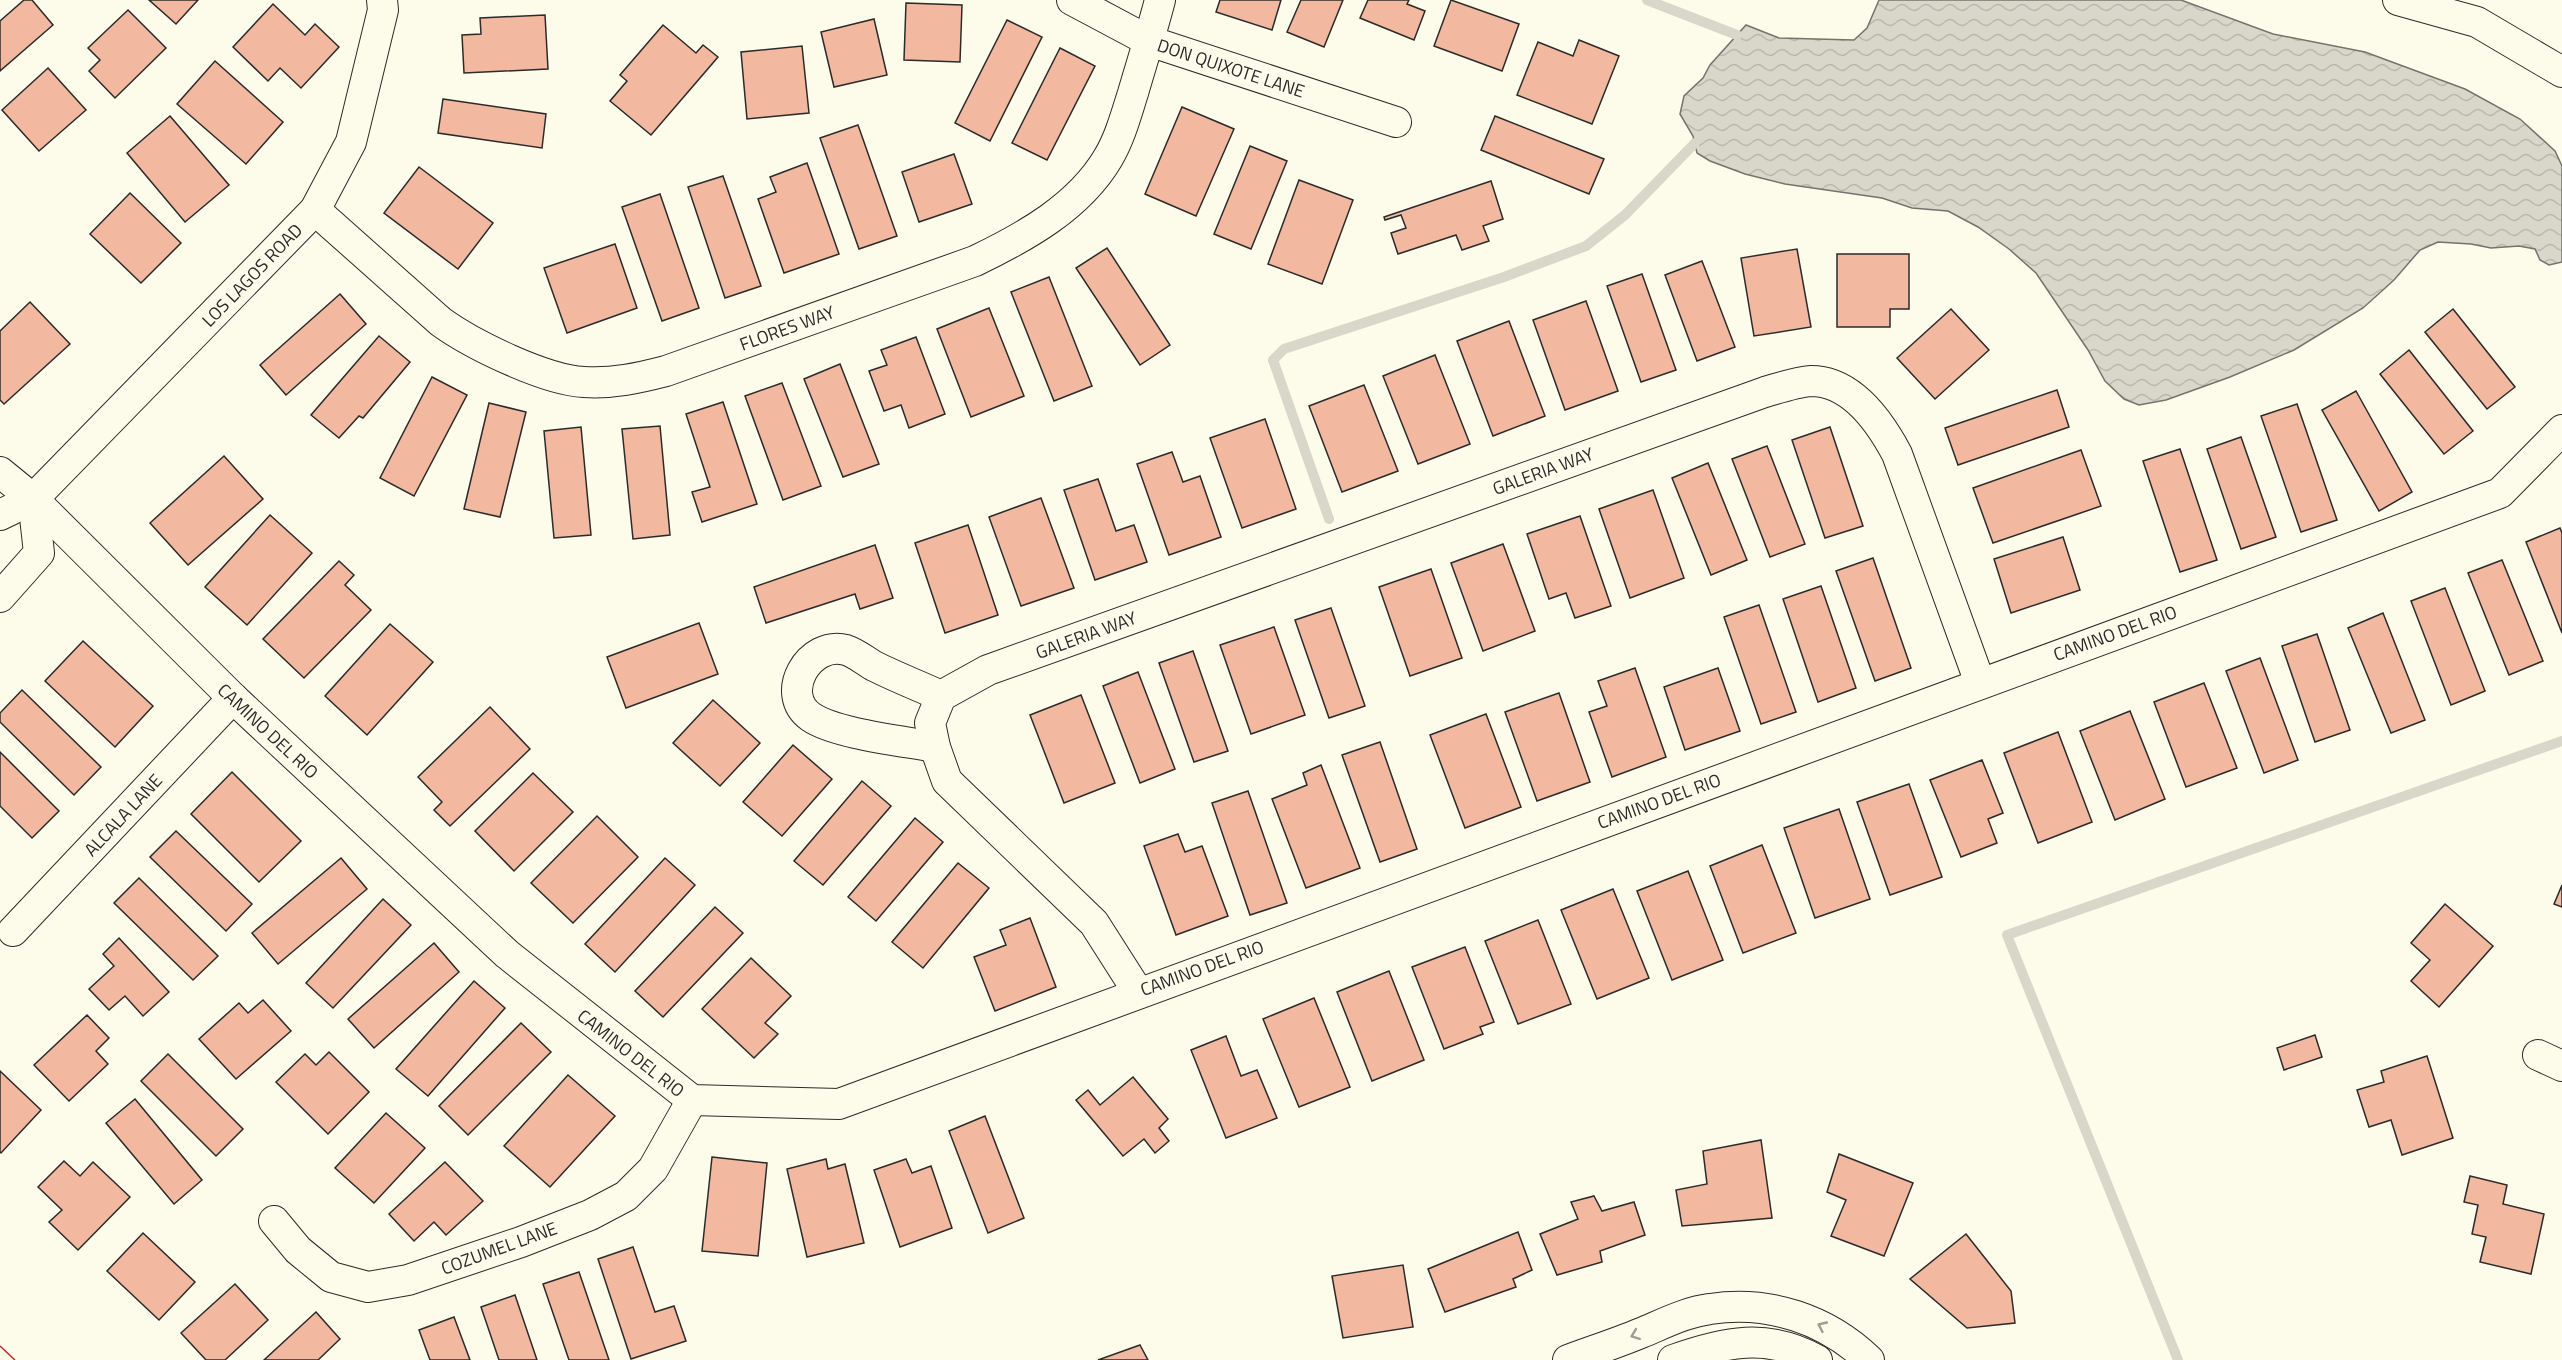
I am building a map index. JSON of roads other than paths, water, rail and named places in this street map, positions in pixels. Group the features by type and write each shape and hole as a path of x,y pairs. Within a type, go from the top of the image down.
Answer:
{"street":[{"name":"LOS LAGOS ROAD","path":"0,516 33,499 315,210 351,142 383,10 382,0"},
{"name":"DON QUIXOTE LANE","path":"1072,0 1149,41 1396,122"},
{"name":"FLORES WAY","path":"315,210 441,322 463,337 530,367 581,382 603,383 642,377 666,371 975,261 1054,215 1075,197 1108,159 1119,136 1160,0"},
{"path":"2398,0 2477,22 2562,72"},
{"name":"GALERIA WAY","path":"941,696 988,670 1765,392 1811,381 1829,384 1845,392 1874,417 1885,432 1897,454 1980,682"},
{"name":"CAMINO DEL RIO","path":"0,472 33,499 233,698 507,954 692,1100 839,1104 1980,682 2500,493 2562,430"},
{"path":"0,597 39,553 33,499"},
{"path":"935,747 839,729 811,717 800,704 796,683 805,665 821,651 845,650 941,696 930,723 935,747 947,781 1094,923 1138,992"},
{"name":"ALCALA LANE","path":"13,932 233,698"},
{"name":"COZUMEL LANE","path":"274,1221 298,1250 331,1277 368,1287 408,1280 521,1242 590,1215 626,1196 653,1169 692,1100"},
{"path":"1719,1308 1721,1345"},
{"path":"1568,1360 1685,1315 1719,1308 1762,1308 1812,1321 1852,1344 1869,1360"},
{"path":"1673,1360 1721,1345 1744,1341 1771,1344 1804,1353 1817,1360"}],"water":[{"path":"1879,0 2181,0 2273,34 2365,52 2465,89 2520,119 2555,151 2562,166 2562,262 2549,265 2540,260 2535,249 2519,246 2491,248 2438,242 2420,250 2394,280 2363,308 2294,350 2230,377 2166,400 2139,405 2124,399 2105,381 2088,350 2036,273 2009,249 1978,227 1948,211 1912,208 1882,198 1785,184 1745,174 1710,161 1697,153 1693,136 1680,114 1684,96 1703,78 1710,65 1746,25 1779,38 1854,40 1867,28"}],"waterway":[{"path":"1647,0 1737,35"},
{"path":"1329,519 1273,360 1284,349 1504,277 1586,246 1625,215 1695,143"},
{"path":"2178,1360 2007,935 2562,741"}]}
